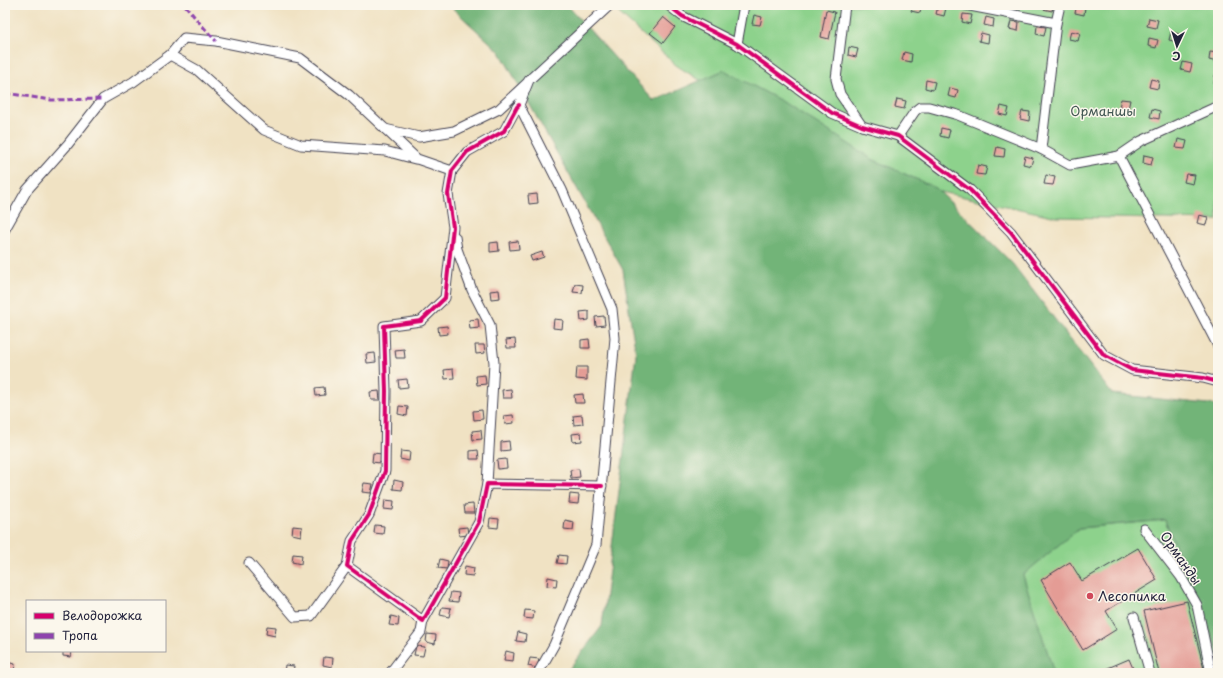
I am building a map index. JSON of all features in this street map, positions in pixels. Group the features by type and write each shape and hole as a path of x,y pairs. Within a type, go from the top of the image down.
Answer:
{"street":[{"path":"384,129 419,137 454,131 499,109 610,5"},
{"path":"668,5 682,16 737,44 832,114 862,126 898,136 970,190 1011,232 1104,355 1132,370 1203,378 1218,382"},
{"path":"737,44 744,5"},
{"path":"845,5 836,79 840,94 862,126"},
{"path":"965,5 1056,23"},
{"path":"1041,149 1056,23 1060,5"},
{"path":"5,229 27,190 68,144 103,99 133,82 170,55 184,38 216,41 300,58 349,95 417,159"},
{"path":"170,55 197,70 264,130 301,145 385,152 417,159 452,171"},
{"path":"390,673 420,632 423,621 479,522 487,484 494,363 490,325 472,290 457,249 448,194 452,171 467,152 504,131 519,105 529,80"},
{"path":"519,105 562,190 612,309 615,338 596,545 554,645 538,673"},
{"path":"898,136 914,111 920,107 929,107 958,115 1041,149 1070,165 1119,156 1141,141 1218,106"},
{"path":"1119,156 1218,346"},
{"path":"249,563 295,617 311,616 347,566 352,541 369,515 385,471 386,391 384,326 421,321 445,298 453,227"},
{"path":"487,484 602,486"},
{"name":"Орманды","path":"1144,529 1181,577 1196,605 1211,673"},
{"path":"347,566 423,621"},
{"path":"1134,617 1150,673"}],"green space":[{"path":"449,5 567,5 654,101 724,70 787,104 872,159 936,188 1012,263 1112,394 1218,405 1218,651 1165,520 1079,528 1023,575 1054,673 566,673 602,626 636,355 623,270 500,52"},
{"name":"Орманшы","path":"610,5 1218,5 1218,220 1057,217 849,172 677,66"},
{"path":"1165,520 1218,651 1218,673 1054,673 1007,566 1079,528"}],"building":[{"path":"688,5 697,5 696,9 687,8"},
{"path":"913,5 922,5 920,13 911,11"},
{"path":"1044,5 1053,5 1052,11 1043,9"},
{"path":"1077,5 1085,7 1084,15 1075,13"},
{"path":"938,6 946,8 944,16 936,14"},
{"path":"826,10 835,12 829,39 821,37"},
{"path":"963,14 972,15 970,24 962,22"},
{"path":"754,15 762,17 760,25 752,24"},
{"path":"663,17 675,27 663,43 650,33"},
{"path":"986,17 994,19 993,27 984,25"},
{"path":"1149,18 1158,20 1156,28 1147,26"},
{"path":"1011,21 1019,22 1018,31 1009,29"},
{"path":"1037,26 1046,27 1044,36 1036,34"},
{"path":"1071,31 1080,33 1078,41 1069,39"},
{"path":"1171,32 1179,34 1178,42 1169,40"},
{"path":"981,33 989,35 988,43 979,41"},
{"path":"1149,38 1158,40 1156,48 1148,46"},
{"path":"849,47 858,49 856,57 848,55"},
{"path":"904,52 912,54 911,62 902,60"},
{"path":"1210,52 1218,53 1217,62 1209,60"},
{"path":"1183,62 1192,64 1190,72 1181,70"},
{"path":"1215,75 1218,75 1218,84 1214,83"},
{"path":"1151,79 1159,81 1158,89 1149,87"},
{"path":"926,80 935,82 933,90 925,88"},
{"path":"950,88 958,90 956,98 948,96"},
{"path":"897,99 906,101 904,109 895,107"},
{"path":"1121,99 1130,100 1128,109 1119,107"},
{"path":"1001,106 1009,108 1007,116 999,114"},
{"path":"1152,109 1160,111 1159,119 1150,117"},
{"path":"1022,111 1030,112 1029,121 1020,119"},
{"path":"941,128 950,130 948,138 940,136"},
{"path":"1178,139 1187,141 1185,149 1176,148"},
{"path":"997,147 1005,149 1004,157 995,156"},
{"path":"1144,155 1153,157 1151,165 1143,163"},
{"path":"1025,156 1033,158 1031,166 1023,164"},
{"path":"978,165 987,167 985,175 976,174"},
{"path":"1186,174 1195,175 1193,184 1184,182"},
{"path":"1046,175 1055,177 1053,185 1044,184"},
{"path":"537,194 538,203 529,204 528,195"},
{"path":"1199,215 1208,217 1206,225 1197,223"},
{"path":"518,241 519,249 510,250 509,242"},
{"path":"498,242 499,251 490,252 490,243"},
{"path":"542,252 544,257 532,261 530,256"},
{"path":"575,284 583,285 582,293 573,292"},
{"path":"499,290 500,298 491,299 490,291"},
{"path":"589,311 589,320 581,321 580,312"},
{"path":"604,316 605,325 596,326 595,317"},
{"path":"478,319 479,328 470,329 469,320"},
{"path":"554,319 563,320 562,329 553,328"},
{"path":"447,326 448,334 439,335 438,327"},
{"path":"515,339 516,348 507,348 506,340"},
{"path":"589,339 590,348 581,348 581,340"},
{"path":"475,345 484,345 485,353 476,354"},
{"path":"404,349 405,358 396,358 395,350"},
{"path":"375,353 376,362 367,363 366,354"},
{"path":"577,367 587,367 587,380 576,379"},
{"path":"453,369 454,378 445,379 444,370"},
{"path":"485,375 486,384 477,385 476,376"},
{"path":"407,379 408,387 399,388 398,380"},
{"path":"324,387 325,395 316,396 315,388"},
{"path":"511,389 512,398 503,398 502,390"},
{"path":"379,391 380,400 371,400 370,392"},
{"path":"583,394 584,403 575,403 574,395"},
{"path":"399,406 408,407 407,416 398,414"},
{"path":"482,410 483,419 474,420 473,411"},
{"path":"513,415 514,423 505,424 504,416"},
{"path":"582,415 583,424 574,425 573,416"},
{"path":"481,430 482,439 473,440 472,431"},
{"path":"581,433 582,441 573,442 572,434"},
{"path":"509,441 510,450 501,451 501,442"},
{"path":"478,450 479,459 470,459 470,451"},
{"path":"401,451 410,452 409,461 400,459"},
{"path":"373,453 382,454 380,463 372,462"},
{"path":"506,459 507,468 498,469 497,460"},
{"path":"579,469 580,477 571,478 570,470"},
{"path":"394,480 403,482 402,490 393,489"},
{"path":"364,483 373,484 371,493 362,492"},
{"path":"570,494 579,495 578,504 569,503"},
{"path":"385,500 394,501 393,510 384,509"},
{"path":"473,504 474,513 465,513 464,505"},
{"path":"490,518 499,519 498,528 489,527"},
{"path":"565,520 574,522 573,530 564,529"},
{"path":"375,525 384,526 383,534 374,533"},
{"path":"293,526 302,527 301,536 292,534"},
{"path":"467,527 468,535 459,536 458,528"},
{"name":"Лесопилка","path":"1138,548 1157,580 1106,611 1117,629 1083,650 1041,580 1070,562 1082,581"},
{"path":"293,554 302,555 301,564 292,562"},
{"path":"559,555 567,556 566,564 557,563"},
{"path":"440,559 448,561 447,569 438,568"},
{"path":"465,566 474,568 473,576 464,575"},
{"path":"548,577 557,579 556,587 547,586"},
{"path":"451,592 459,593 458,602 449,601"},
{"path":"1187,601 1205,673 1159,673 1144,611"},
{"path":"442,607 451,608 449,617 440,615"},
{"path":"525,610 534,611 533,619 524,618"},
{"path":"391,616 399,618 398,626 389,625"},
{"path":"267,626 276,627 275,636 266,634"},
{"path":"518,632 526,634 525,642 516,641"},
{"path":"427,634 436,635 435,644 426,642"},
{"path":"416,646 425,647 423,656 414,655"},
{"path":"506,651 514,653 513,661 504,660"},
{"path":"63,652 72,652 71,657 63,656"},
{"path":"324,657 333,658 332,667 323,665"},
{"path":"530,658 539,659 537,668 528,666"},
{"path":"1129,659 1135,673 1096,673"},
{"path":"6,662 15,664 14,672 5,671"},
{"path":"285,665 294,666 293,673 284,673"}],"marked path":[{"path":"185,5 216,41"},
{"path":"5,93 51,100 103,99"}],"cycle path":[{"path":"668,5 682,16 737,44 832,113 862,126 898,136 970,190 1011,232 1104,355 1132,370 1203,378 1218,382"},
{"path":"519,105 504,131 467,152 452,171 448,194 453,227 445,298 421,321 384,326 386,391 385,471 369,515 352,541 347,566 423,621 479,522 487,484 602,486"}],"place":[{"name":"Лесопилка","path":"1090,596"}]}
